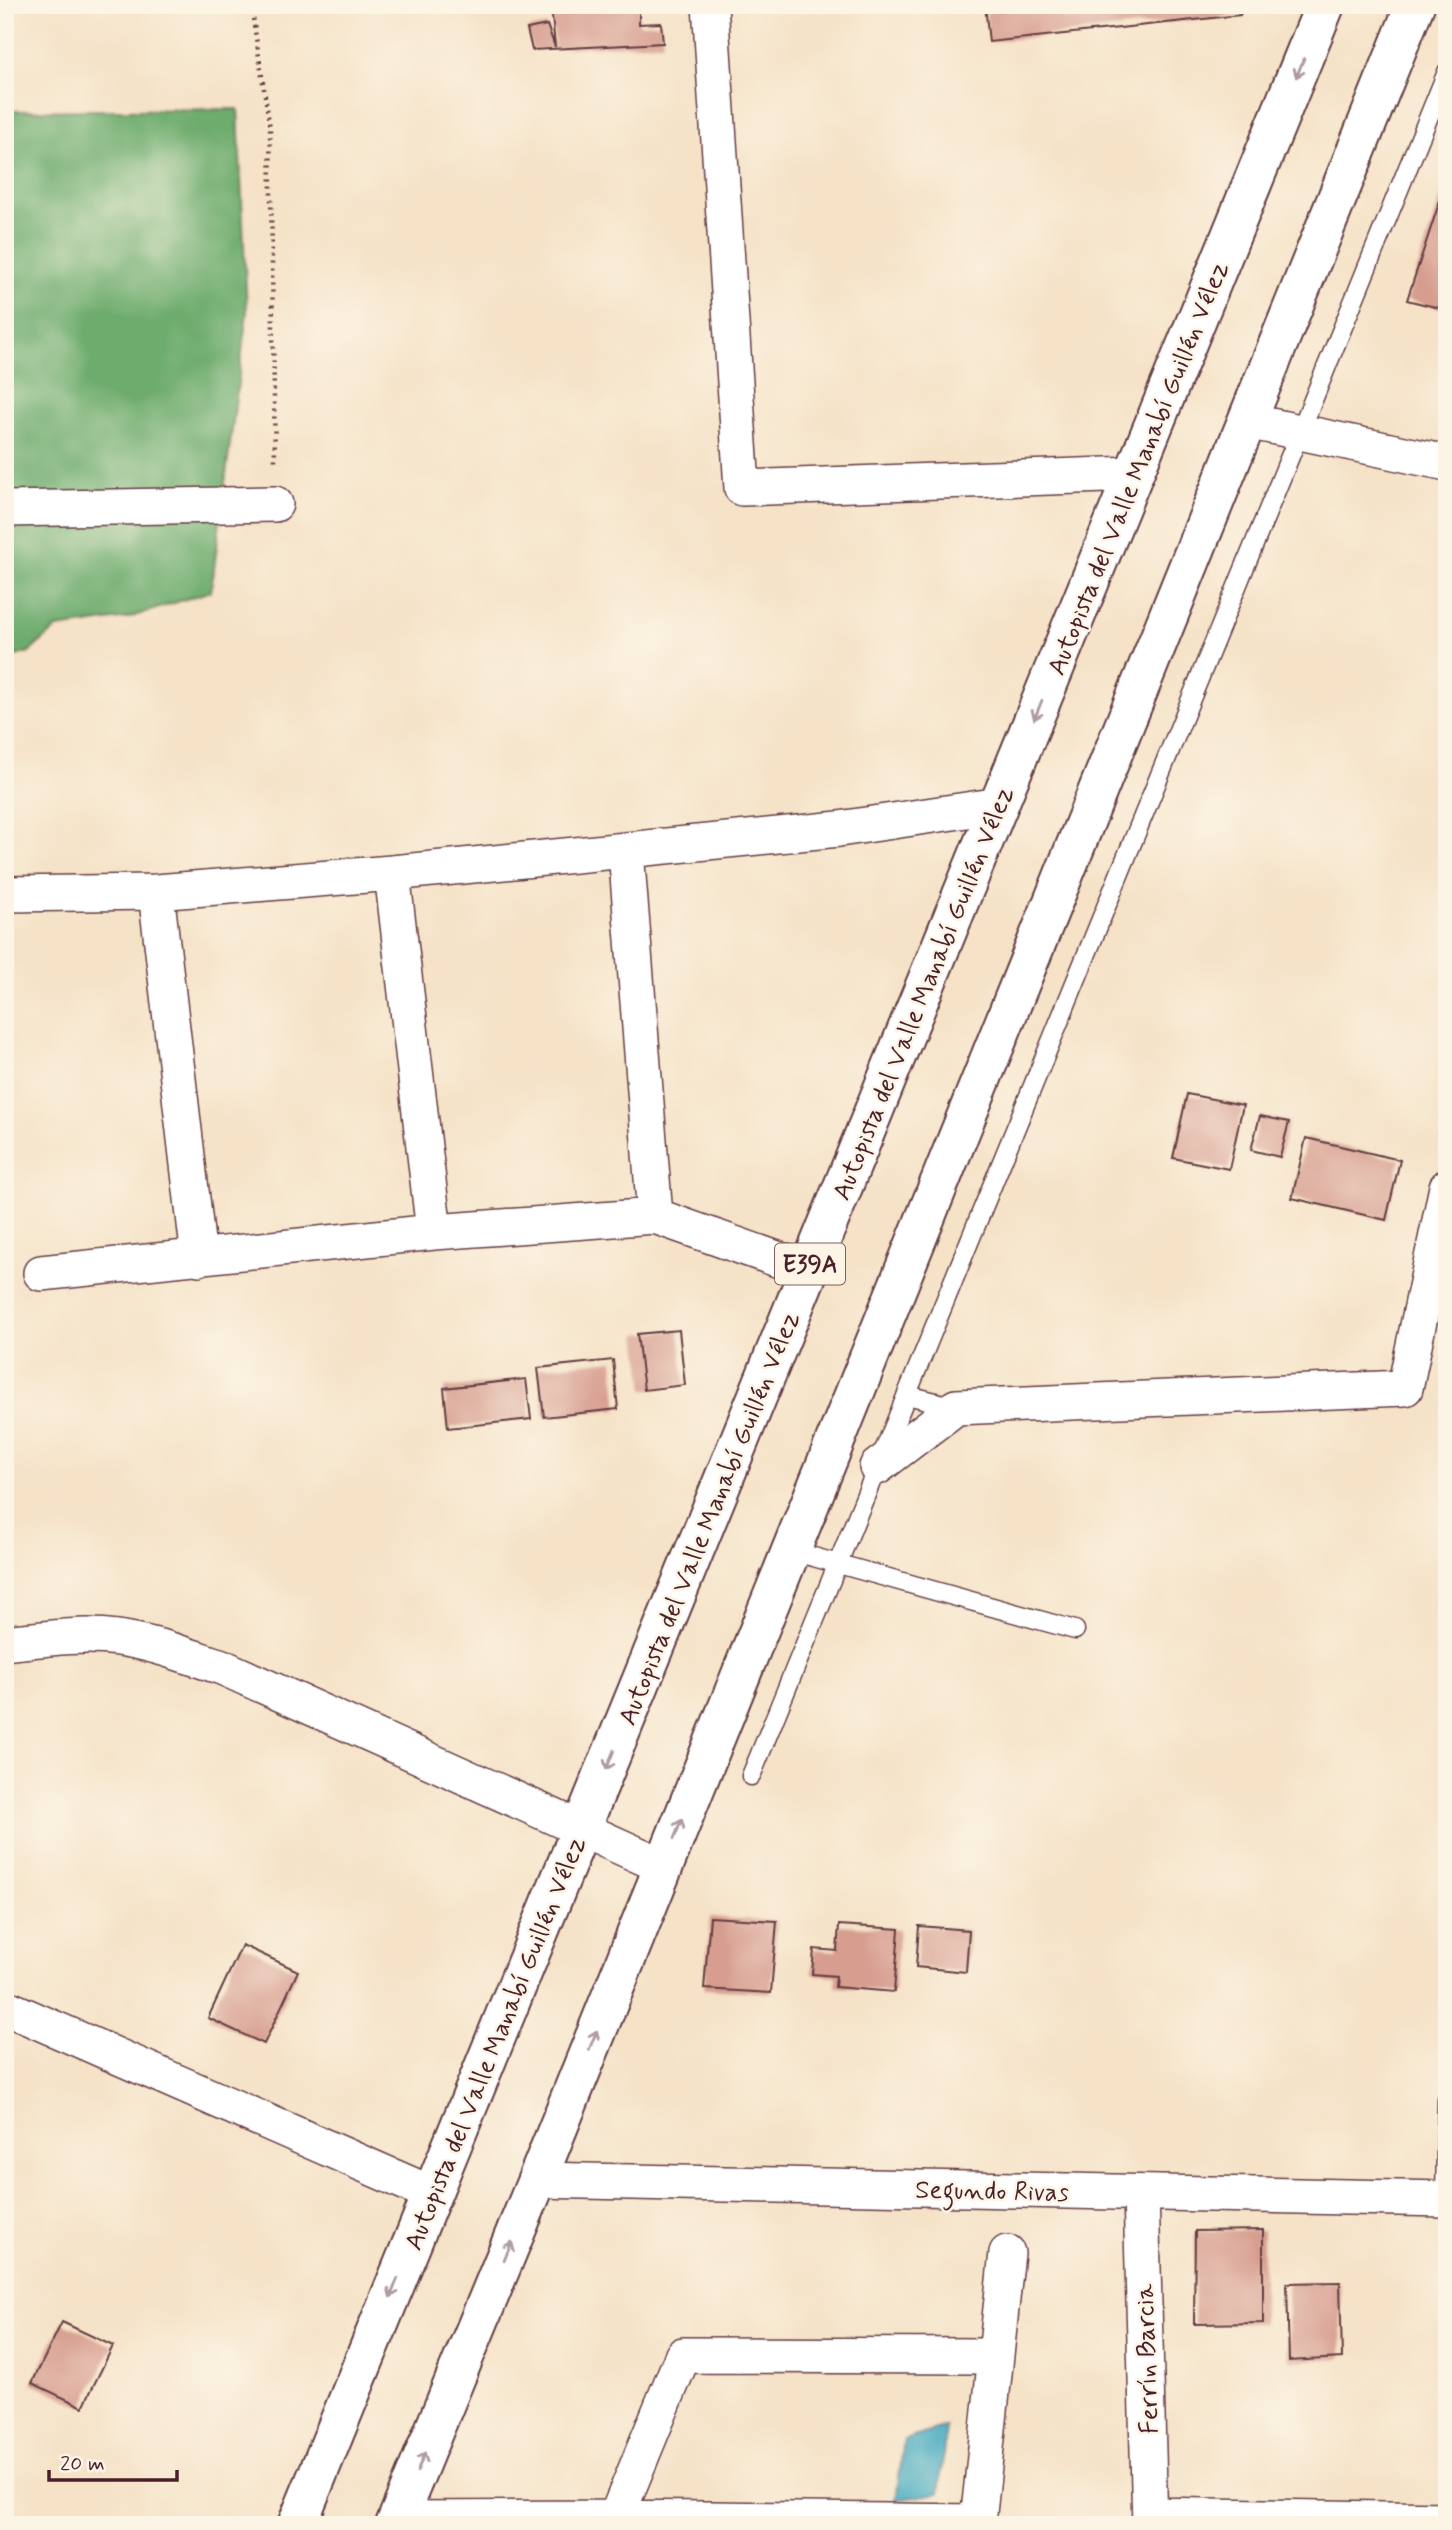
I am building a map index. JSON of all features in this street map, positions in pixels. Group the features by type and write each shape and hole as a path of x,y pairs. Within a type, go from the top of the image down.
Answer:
{"main road":[{"name":"Autopista del Valle Manabí Guillén Vélez","path":"297,2525 1325,5"},
{"path":"396,2522 537,2180 1415,5"}],"street":[{"path":"710,5 742,488 1135,474"},
{"path":"1247,421 1447,463"},
{"path":"5,509 275,504"},
{"path":"5,894 156,892 392,873 839,829 1000,805"},
{"path":"626,851 655,1216"},
{"path":"392,873 434,1232"},
{"path":"156,892 199,1258"},
{"path":"877,1467 956,1406 1405,1388 1447,1186"},
{"path":"41,1273 434,1232 655,1216 808,1270"},
{"path":"5,1643 69,1637 117,1638 171,1650 222,1667 663,1866"},
{"path":"5,2007 432,2194"},
{"name":"Segundo Rivas","path":"537,2180 1446,2199"},
{"name":"Ferrín Barcia","path":"1141,2193 1150,2520"},
{"path":"396,2522 616,2518 978,2522 1007,2253"},
{"path":"616,2518 683,2355 996,2356"},
{"path":"1150,2520 1447,2520"}],"lane":[{"path":"751,1776 1447,72"},
{"path":"907,1395 956,1406"},
{"path":"792,1550 1075,1630"},
{"path":"1446,2199 1447,2099"}],"path":[{"path":"251,5 270,128 275,504"}],"green space":[{"path":"238,109 247,313 211,591 128,618 57,628 29,652 5,659 5,111"}],"water":[{"path":"946,2427 939,2493 896,2500 904,2440"}],"building":[{"path":"551,5 645,5 639,8 639,24 661,23 663,43 532,50 527,29 547,25 555,47"},
{"path":"985,5 1244,5 1240,15 989,42"},
{"path":"1447,182 1447,310 1407,300"},
{"path":"1187,1094 1243,1105 1229,1169 1173,1158"},
{"path":"1260,1116 1289,1122 1280,1157 1251,1150"},
{"path":"1306,1138 1400,1160 1386,1220 1292,1198"},
{"path":"679,1330 685,1385 644,1390 637,1334"},
{"path":"613,1360 618,1409 544,1417 538,1368"},
{"path":"526,1379 531,1419 448,1428 444,1388"},
{"path":"710,1917 777,1921 771,1993 704,1989"},
{"path":"839,1925 899,1929 894,1992 835,1987 836,1976 812,1974 814,1949 837,1951"},
{"path":"919,1926 969,1930 966,1972 916,1967"},
{"path":"242,1945 298,1971 264,2044 208,2018"},
{"path":"1263,2230 1263,2323 1194,2324 1195,2231"},
{"path":"1340,2282 1342,2358 1289,2361 1287,2283"},
{"path":"62,2322 113,2346 83,2407 32,2383"}]}
